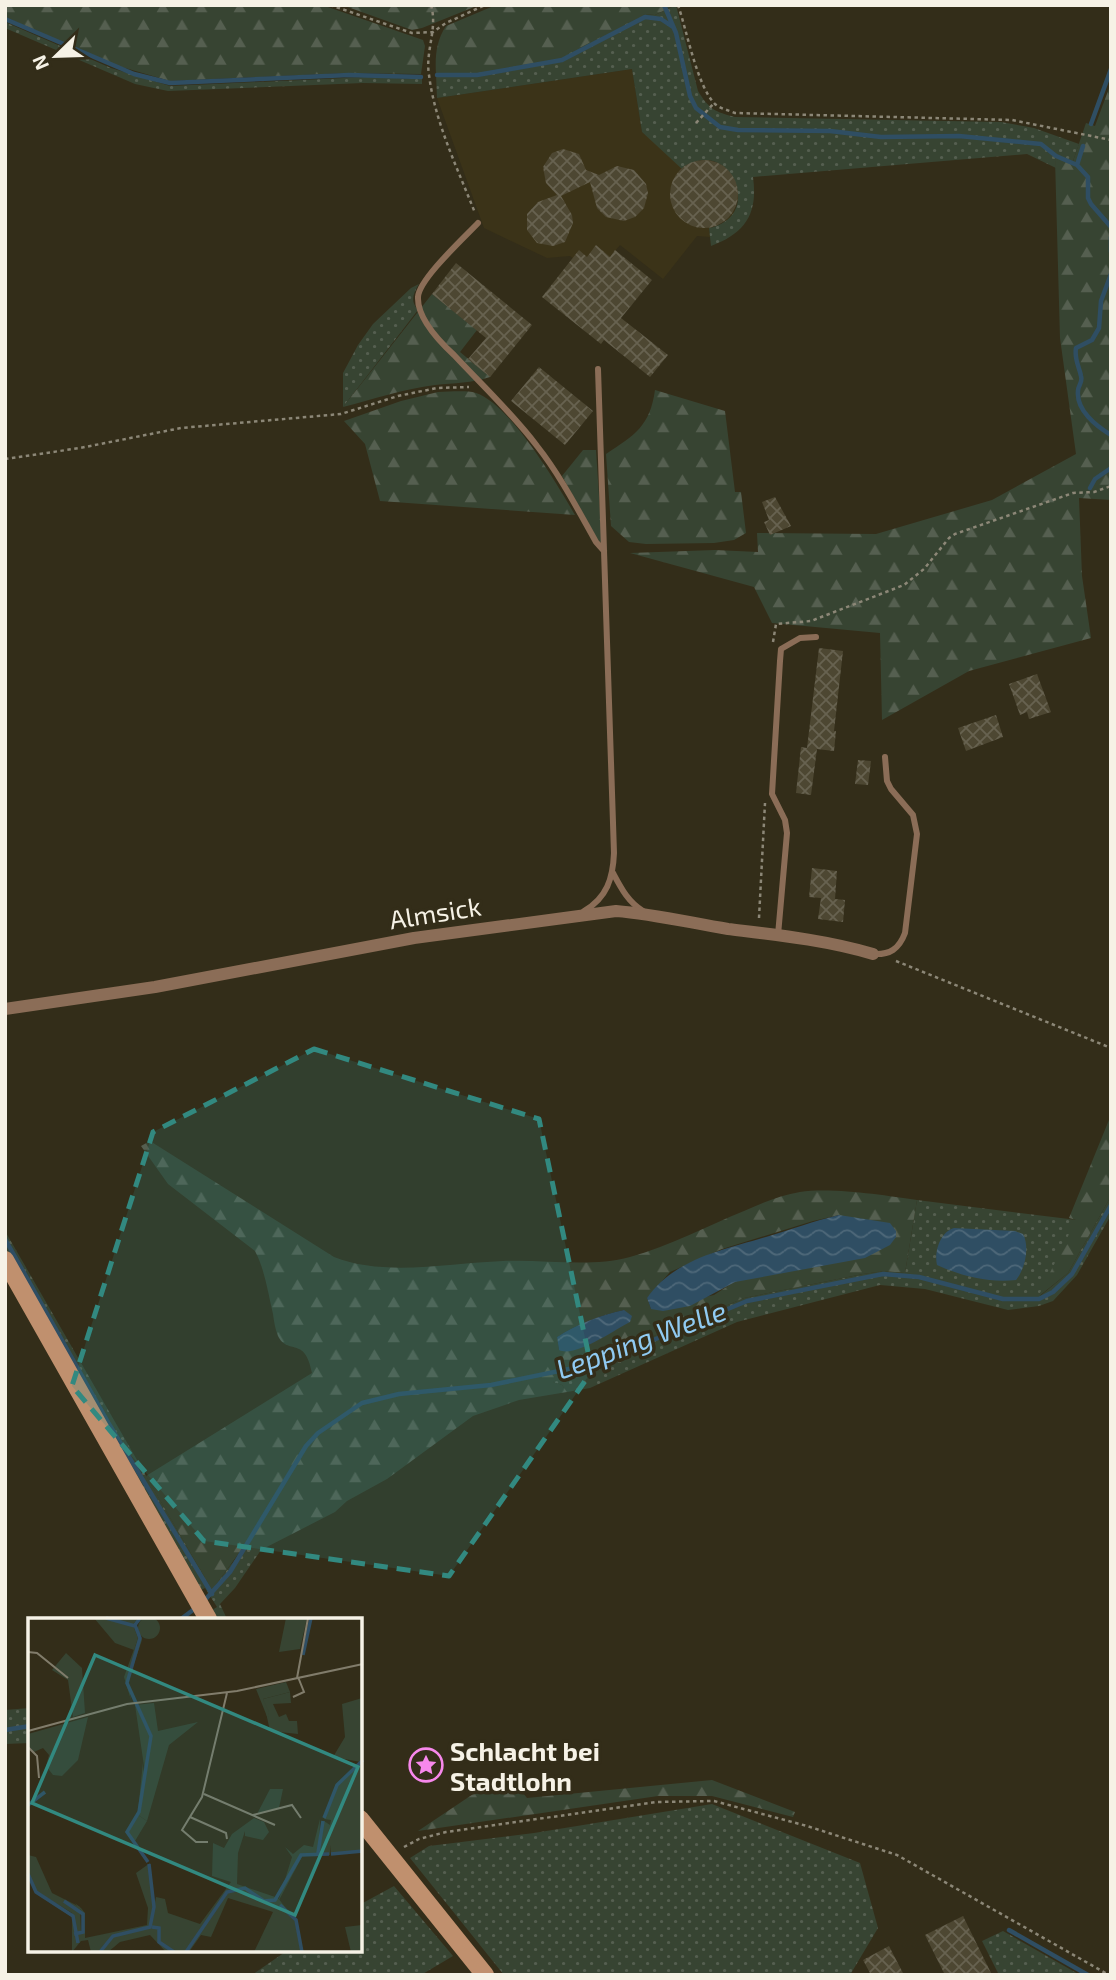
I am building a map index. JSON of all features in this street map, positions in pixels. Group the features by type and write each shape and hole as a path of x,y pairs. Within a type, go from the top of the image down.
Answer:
{"street":[{"name":"Almsick","path":"5,1009 132,991 427,936 616,911 848,946 878,954"},
{"path":"5,1260 207,1618"},
{"path":"362,1822 485,1975"}],"lane":[{"path":"478,223 442,261 422,287 418,298 432,333 538,447 604,551"},
{"path":"579,914 593,906 605,892 613,873 598,369"},
{"path":"778,936 787,833 785,820 772,794 781,649 800,638 816,638"},
{"path":"878,954 894,951 901,944 905,933 917,834 913,815 887,781 885,757"},
{"path":"613,873 634,905 648,914"}],"path":[{"path":"330,5 412,33 433,32 485,5"},
{"path":"431,5 435,17 428,69 431,95 478,223"},
{"path":"677,5 706,90 714,103 736,113 1012,120 1111,140"},
{"path":"696,123 714,103"},
{"path":"5,459 80,449 181,428 341,414 437,388 473,387 494,397"},
{"path":"773,652 773,632 776,624 811,621 904,584 924,569 955,534 1073,493 1094,492 1111,486"},
{"path":"758,932 765,801"},
{"path":"878,954 1111,1048"},
{"path":"391,1858 419,1839 446,1832 657,1802 714,1801 807,1826 897,1855 1109,1975"}],"highlighted area":[{"path":"314,1049 539,1119 592,1371 449,1576 204,1541 72,1386 153,1132"}],"shaded area":[{"path":"632,69 642,132 686,165 710,160 731,173 739,196 729,219 709,229 710,237 697,236 663,279 620,245 594,276 570,256 547,258 484,228 437,98"}],"green space":[{"path":"5,5 322,5 423,40 425,46 421,74 346,73 170,81 115,65 5,17"},
{"path":"342,5 479,5 412,30"},
{"path":"496,5 675,5 655,15 645,14 558,59 477,73 436,74 437,49 446,26"},
{"path":"676,5 698,91 709,106 722,113 735,117 1001,122 1034,128 1079,144 1073,161 1055,159 1056,168 1027,154 753,177 753,201 747,220 733,235 711,246 709,228 726,221 736,209 738,195 734,180 726,169 714,161 699,161 682,169 642,132 632,69 437,98 436,74 477,73 645,14 655,15"},
{"path":"5,22 111,68 170,86 366,77 422,79 422,84 363,83 168,91 135,84 5,28"},
{"path":"1111,83 1111,500 1079,498 1082,576 1091,638 969,671 882,720 880,633 772,623 754,587 630,553 715,550 758,552 757,533 876,534 992,500 1076,454 1060,338 1055,158 1073,161 1086,123 1095,126"},
{"path":"419,284 413,297 418,310 343,407 343,373 358,345 373,324 411,288"},
{"path":"432,294 477,330 460,352 490,377 412,389 343,407"},
{"path":"655,390 725,411 735,492 741,492 746,533 734,540 646,544 629,542 611,526 606,454 625,441 645,421"},
{"path":"438,392 476,393 503,412 531,446 575,515 380,501 365,444 344,421 401,401"},
{"path":"583,450 596,450 602,542 599,542 562,476"},
{"path":"1111,1115 1111,1196 1068,1273 1038,1297 1076,1220 1069,1218"},
{"path":"150,1141 334,1257 353,1263 395,1268 503,1261 583,1263 615,1260 659,1247 765,1202 793,1193 842,1191 917,1200 905,1273 884,1271 863,1274 744,1298 597,1360 573,1367 571,1373 553,1382 562,1385 567,1392 519,1400 473,1416 387,1479 347,1501 335,1512 257,1552 253,1545 239,1553 212,1590 146,1476 312,1373 305,1354 282,1342 278,1336 264,1274 255,1251 168,1184 141,1146","holes":["839,1215 714,1295 651,1309 647,1298 670,1272 722,1249","624,1310 559,1350 557,1337 589,1320"]},
{"path":"1111,1196 1111,1215 1077,1275 1053,1301 1039,1306 1008,1310 925,1289 880,1285 737,1322 590,1388 567,1392 562,1385 552,1382 571,1373 573,1367 597,1360 744,1298 863,1274 884,1271 905,1273 917,1200 1077,1220 1040,1296 1068,1273"},
{"path":"5,1231 212,1590 247,1548 254,1544 257,1551 261,1550 235,1588 220,1604 227,1618 212,1618 209,1612 217,1607 205,1588 197,1592 5,1249"},
{"path":"28,1708 28,1743 5,1744 5,1710"},
{"path":"506,1772 527,1798 712,1780 795,1812 793,1817 712,1796 658,1796 418,1831"},
{"path":"712,1804 860,1863 878,1928 850,1975 504,1975 410,1858 429,1846 534,1833"},
{"path":"394,1886 453,1956 421,1975 252,1975 285,1952 362,1952 362,1903"},
{"path":"1003,1931 1080,1975 999,1975 982,1941"}],"water":[{"path":"839,1215 890,1223 896,1231 896,1237 890,1245 865,1258 735,1282 690,1306 663,1311 651,1309 647,1298 658,1285 685,1265 717,1252"},
{"path":"949,1230 1015,1231 1023,1234 1025,1258 1016,1280 975,1278 937,1265 939,1243"},
{"path":"624,1310 632,1316 630,1322 584,1347 559,1350 557,1337 589,1320"}],"building":[{"path":"563,149 579,154 586,170 599,175 617,166 634,170 646,184 648,193 644,208 635,217 624,221 606,217 597,208 590,182 561,196 572,215 573,223 565,242 553,246 537,243 527,230 527,214 538,202 557,195 546,183 543,167 552,153"},
{"path":"697,160 711,160 723,165 733,175 738,194 733,213 723,223 711,228 697,228 685,223 675,213 670,201 670,187 675,175 685,165"},
{"path":"596,245 610,257 615,250 652,280 621,318 668,355 650,377 604,340 601,344 542,297 579,250 587,257"},
{"path":"456,263 532,325 490,377 468,359 486,338 432,294"},
{"path":"539,367 593,411 565,445 511,401"},
{"path":"775,497 791,526 770,535 764,522 769,520 762,502"},
{"path":"819,648 843,651 834,751 817,749 811,795 796,793 801,747 807,748"},
{"path":"1037,674 1051,712 1029,719 1027,712 1020,715 1009,684"},
{"path":"996,715 1003,737 966,751 958,728"},
{"path":"858,760 871,761 868,785 855,784"},
{"path":"812,868 837,871 835,899 845,900 843,922 818,919 821,898 809,897"},
{"path":"963,1916 992,1975 945,1975 925,1935"},
{"path":"889,1946 904,1975 871,1975 863,1960"}],"waterway":[{"path":"664,5 676,33 690,96 696,108 720,127 738,130 830,131 881,137 959,136 1041,144 1056,156 1077,165 1088,177 1088,198 1111,227"},
{"path":"437,75 477,75 562,60 645,17 661,19 673,27"},
{"path":"5,19 134,74 170,83 349,75 421,77"},
{"path":"1091,124 1111,69"},
{"path":"1077,165 1083,146"},
{"path":"1111,237 1111,252"},
{"path":"1111,274 1101,301 1099,328 1092,340 1076,348 1081,378 1078,391 1080,405 1093,422 1111,435"},
{"path":"1090,488 1095,479 1111,468"},
{"name":"Lepping Welle","path":"204,1601 230,1572 306,1446 318,1433 362,1403 399,1394 491,1385 598,1363 747,1301 883,1274 919,1277 1003,1299 1039,1299 1053,1292 1072,1274 1111,1205"},
{"path":"5,1239 109,1424 212,1594"},
{"name":"Lepping Welle","path":"182,1618 197,1607"},
{"name":"Lepping Welle","path":"5,1730 28,1726"},
{"path":"1009,1930 1088,1975"}],"place":[{"name":"Schlacht bei Stadtlohn","path":"426,1765"}]}
